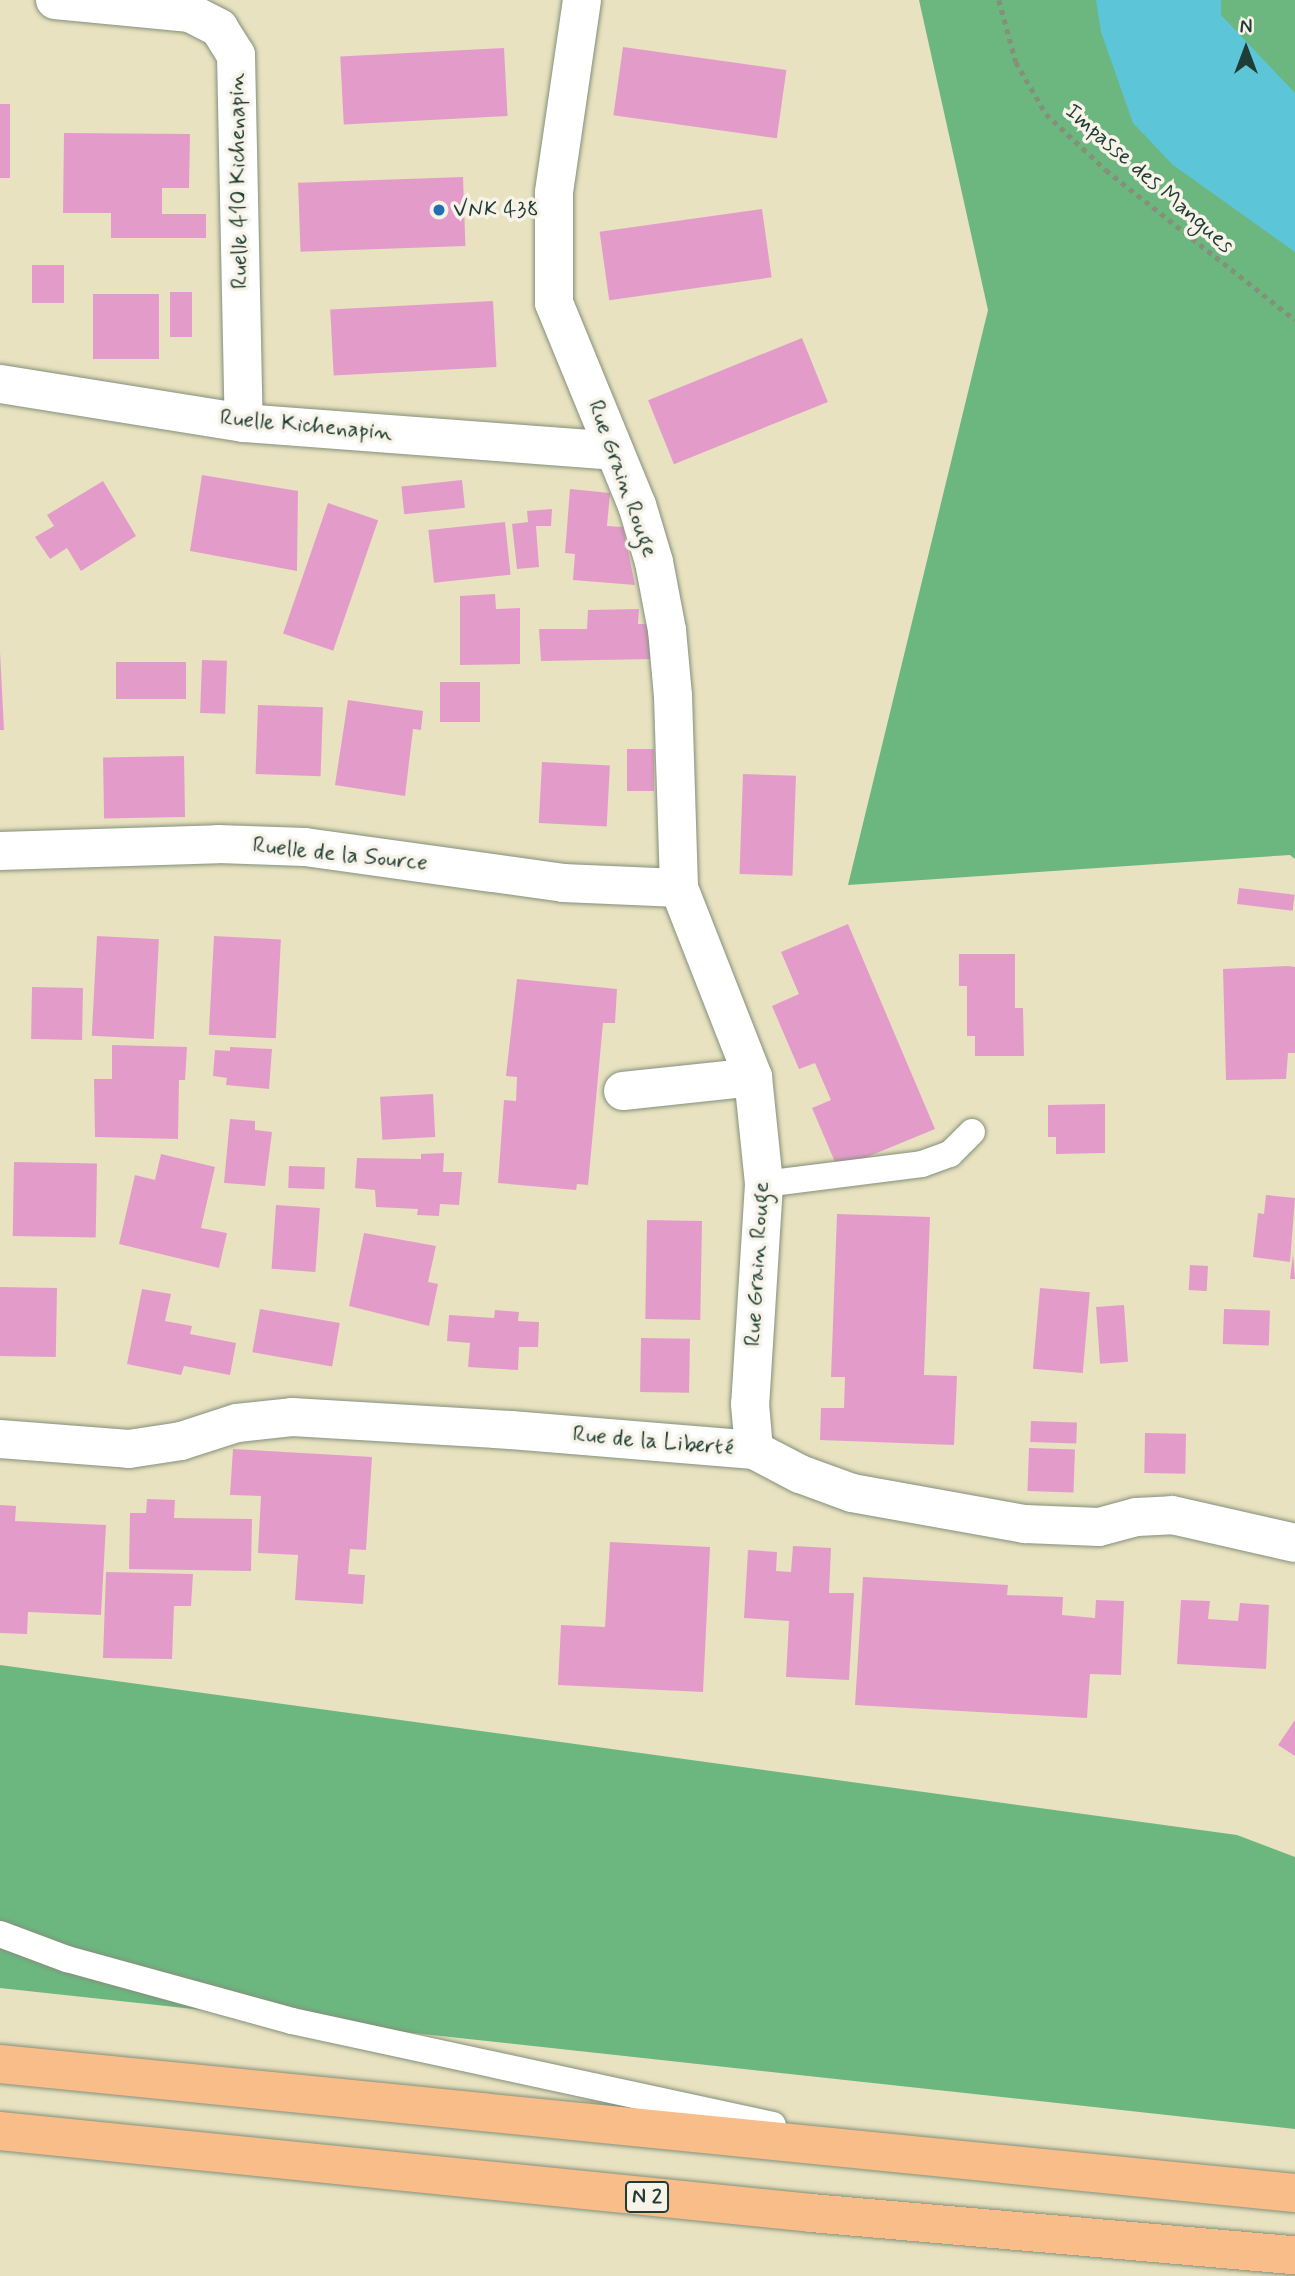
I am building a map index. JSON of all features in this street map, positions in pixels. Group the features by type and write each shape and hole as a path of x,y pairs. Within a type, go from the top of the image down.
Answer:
{"highway":[{"path":"0,2064 885,2148 1295,2193"},
{"name":"N 2","path":"0,2131 811,2213 1295,2255"}],"street":[{"name":"Ruelle 410 Kichenapin","path":"55,0 190,13 219,28 236,55 244,423"},
{"name":"Rue Grain Rouge","path":"582,0 554,193 554,303 647,539 667,630 679,888 753,1077 764,1184 750,1404 754,1450"},
{"name":"Ruelle Kichenapin","path":"0,384 244,423 614,451"},
{"name":"Ruelle de la Source","path":"0,851 218,844 305,847 563,883 679,888"},
{"path":"622,1091 753,1077"},
{"name":"Rue de la Liberté","path":"0,1439 129,1449 181,1441 237,1423 292,1417 754,1450 800,1474 852,1493 1025,1524 1099,1527 1137,1517 1172,1516 1295,1543"}],"lane":[{"path":"764,1184 922,1164 950,1154 972,1132"},
{"path":"0,1934 67,1959 292,2021 885,2148"}],"path":[{"name":"Impasse des Mangues","path":"999,0 1016,62 1046,114 1106,170 1295,320"}],"green space":[{"path":"919,0 1295,0 1295,859 1290,855 848,885 988,310"},
{"path":"0,1665 1237,1835 1295,1857 1295,2129 0,1988"}],"water":[{"path":"1096,0 1221,0 1221,15 1295,93 1295,252 1173,165 1133,123 1101,32"}],"building":[{"path":"623,47 786,70 777,138 613,115"},
{"path":"504,48 508,116 344,124 340,57"},
{"path":"0,104 10,104 10,178 0,178"},
{"path":"64,133 190,134 189,188 162,188 162,214 206,214 206,238 111,238 111,213 63,213"},
{"path":"463,177 465,246 301,252 298,183"},
{"path":"762,209 772,277 609,300 600,232"},
{"path":"32,265 64,265 64,303 32,303"},
{"path":"170,292 192,292 192,337 170,337"},
{"path":"93,294 159,294 159,359 93,359"},
{"path":"493,301 496,367 334,375 330,310"},
{"path":"802,338 828,402 674,464 648,400"},
{"path":"202,475 298,491 297,571 190,551"},
{"path":"462,480 465,508 404,514 401,486"},
{"path":"103,481 136,536 81,571 67,548 50,559 35,537 54,526 47,515"},
{"path":"570,489 610,493 607,526 623,527 635,585 573,580 575,554 565,553"},
{"path":"328,503 378,520 333,651 283,633"},
{"path":"552,509 551,526 536,526 539,567 517,569 512,524 528,522 527,511"},
{"path":"505,522 511,575 434,583 428,530"},
{"path":"495,594 496,609 520,608 520,664 460,665 460,596"},
{"path":"639,609 638,624 647,624 656,659 541,661 539,629 587,629 588,610"},
{"path":"0,652 4,730 0,730"},
{"path":"202,660 227,661 225,714 200,713"},
{"path":"116,662 186,662 186,699 116,699"},
{"path":"440,682 480,682 480,722 440,722"},
{"path":"348,700 423,711 421,730 413,729 405,796 335,785"},
{"path":"258,705 323,707 321,776 256,774"},
{"path":"627,749 654,749 654,791 627,791"},
{"path":"184,756 185,817 104,818 103,757"},
{"path":"542,762 610,766 607,826 539,823"},
{"path":"743,774 796,776 792,876 740,874"},
{"path":"1239,888 1295,895 1293,911 1237,904"},
{"path":"848,924 935,1129 838,1169 812,1108 831,1100 815,1063 799,1069 772,1006 799,994 781,952"},
{"path":"97,936 159,939 154,1039 92,1036"},
{"path":"214,936 281,940 276,1038 209,1035"},
{"path":"959,954 1015,954 1015,1008 1023,1008 1024,1056 975,1056 975,1036 967,1036 967,986 959,986"},
{"path":"1295,967 1295,1053 1288,1053 1286,1079 1226,1080 1223,969"},
{"path":"517,979 617,989 615,1023 603,1023 588,1185 577,1184 576,1190 498,1183 504,1100 516,1101 517,1077 506,1076"},
{"path":"32,987 83,988 82,1040 31,1039"},
{"path":"112,1045 187,1047 185,1080 179,1080 178,1139 95,1137 94,1079 112,1079"},
{"path":"230,1047 272,1049 269,1089 226,1085 227,1078 213,1076 215,1050 230,1051"},
{"path":"433,1094 435,1137 382,1140 380,1097"},
{"path":"1105,1104 1105,1153 1056,1154 1056,1137 1048,1137 1048,1105"},
{"path":"230,1119 255,1121 255,1130 272,1132 265,1186 224,1183"},
{"path":"444,1153 443,1172 462,1172 459,1205 440,1204 439,1216 417,1215 418,1209 376,1207 375,1190 355,1188 357,1158 421,1159 421,1154"},
{"path":"161,1154 215,1167 201,1228 227,1233 219,1268 119,1244 135,1175 155,1180"},
{"path":"14,1162 97,1163 96,1237 13,1236"},
{"path":"289,1166 325,1167 324,1189 288,1188"},
{"path":"1266,1195 1295,1198 1290,1262 1253,1257 1258,1213 1264,1214"},
{"path":"276,1205 320,1208 315,1272 272,1269"},
{"path":"837,1214 930,1217 924,1375 957,1376 954,1445 820,1440 821,1408 844,1408 845,1377 831,1377"},
{"path":"647,1220 702,1221 700,1320 645,1319"},
{"path":"364,1233 436,1246 428,1282 438,1284 429,1326 349,1306"},
{"path":"1293,1254 1295,1279 1290,1279"},
{"path":"1190,1265 1208,1266 1207,1291 1189,1290"},
{"path":"0,1287 57,1288 56,1357 0,1356"},
{"path":"1040,1288 1090,1292 1083,1373 1033,1369"},
{"path":"142,1289 171,1294 165,1321 192,1326 190,1334 236,1343 230,1375 184,1366 181,1375 127,1364"},
{"path":"1124,1305 1128,1362 1100,1364 1096,1307"},
{"path":"260,1309 340,1323 332,1366 252,1352"},
{"path":"1224,1309 1270,1311 1269,1346 1223,1344"},
{"path":"495,1310 519,1312 518,1321 539,1322 538,1347 519,1347 518,1370 468,1367 470,1343 447,1341 449,1315 494,1318"},
{"path":"641,1338 690,1339 689,1393 640,1392"},
{"path":"1031,1421 1077,1423 1076,1444 1030,1442"},
{"path":"1145,1433 1186,1434 1185,1474 1144,1473"},
{"path":"1029,1448 1075,1450 1073,1493 1027,1491"},
{"path":"233,1449 372,1457 366,1550 350,1549 348,1574 365,1575 363,1604 295,1600 298,1555 258,1553 261,1496 230,1495"},
{"path":"147,1499 175,1500 174,1518 252,1519 251,1571 129,1569 130,1513 146,1513"},
{"path":"0,1505 16,1506 15,1521 106,1525 101,1615 28,1612 27,1634 0,1633"},
{"path":"610,1542 710,1547 703,1692 558,1685 561,1625 605,1627"},
{"path":"793,1546 831,1548 829,1593 854,1593 849,1680 786,1677 789,1621 744,1618 748,1550 777,1552 776,1571 791,1572"},
{"path":"106,1572 193,1574 191,1606 174,1606 172,1659 103,1658"},
{"path":"863,1577 1008,1585 1007,1595 1063,1597 1062,1615 1095,1618 1096,1600 1124,1601 1121,1675 1090,1674 1087,1718 855,1705"},
{"path":"1181,1600 1210,1601 1208,1619 1238,1621 1240,1603 1269,1605 1266,1669 1177,1664"},
{"path":"1295,1720 1295,1756 1278,1745"}],"place":[{"name":"VNK 438","path":"439,210"}]}
